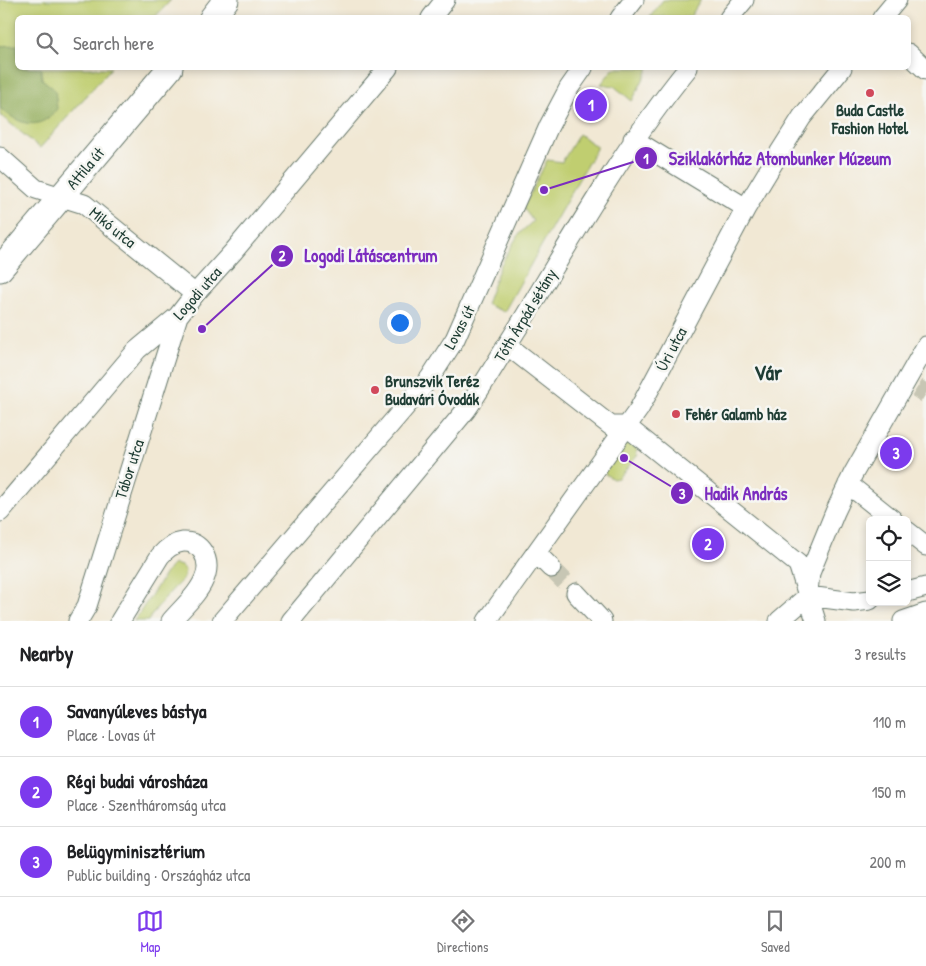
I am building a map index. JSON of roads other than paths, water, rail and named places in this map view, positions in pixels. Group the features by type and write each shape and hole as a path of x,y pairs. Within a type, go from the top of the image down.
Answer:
{"main road":[{"path":"214,15 226,0"},
{"name":"Attila út","path":"0,269 168,70"}],"street":[{"path":"434,15 446,0"},
{"path":"622,15 634,0"},
{"path":"732,15 744,0"},
{"path":"884,15 897,0"},
{"path":"911,56 926,70"},
{"name":"Logodi utca","path":"0,512 137,350 178,316 386,70"},
{"name":"Lovas út","path":"222,621 430,378 455,340 549,126 581,70"},
{"name":"Tóth Árpád sétány","path":"291,621 466,410 486,381 633,139 686,70"},
{"name":"Úri utca","path":"487,621 639,409 746,208 802,117 840,70"},
{"path":"633,139 746,208"},
{"name":"Mikó utca","path":"0,157 36,189 84,204 195,294"},
{"name":"Tábor utca","path":"78,621 87,606 178,316"},
{"path":"507,345 611,426 626,426 798,564 816,621"},
{"path":"779,621 808,596 810,573 848,484 912,384 926,346"},
{"path":"848,484 888,516"},
{"path":"911,534 926,546"},
{"path":"120,621 166,549 177,543 189,543 200,548 204,554 207,561 206,576 200,587 171,621"},
{"path":"536,553 551,568"},
{"path":"911,591 926,587"},
{"path":"576,593 602,621"},
{"path":"808,596 854,602 866,600"},
{"path":"903,621 926,613"}],"tunnel":[{"path":"917,388 926,394"},
{"path":"551,568 576,593"}],"place":[{"name":"Buda Castle Fashion Hotel","path":"870,93"},
{"name":"Savanyúleves bástya","path":"591,105"},
{"name":"Sziklakórház Atombunker Múzeum","path":"544,190"},
{"name":"Logodi Látáscentrum","path":"202,329"},
{"name":"Brunszvik Teréz Budavári Óvodák","path":"375,390"},
{"name":"Fehér Galamb ház","path":"676,414"},
{"name":"Belügyminisztérium","path":"896,453"},
{"name":"Hadik András","path":"624,458"},
{"name":"Régi budai városháza","path":"708,544"}],"district":[{"name":"Vár","path":"768,373"}]}
